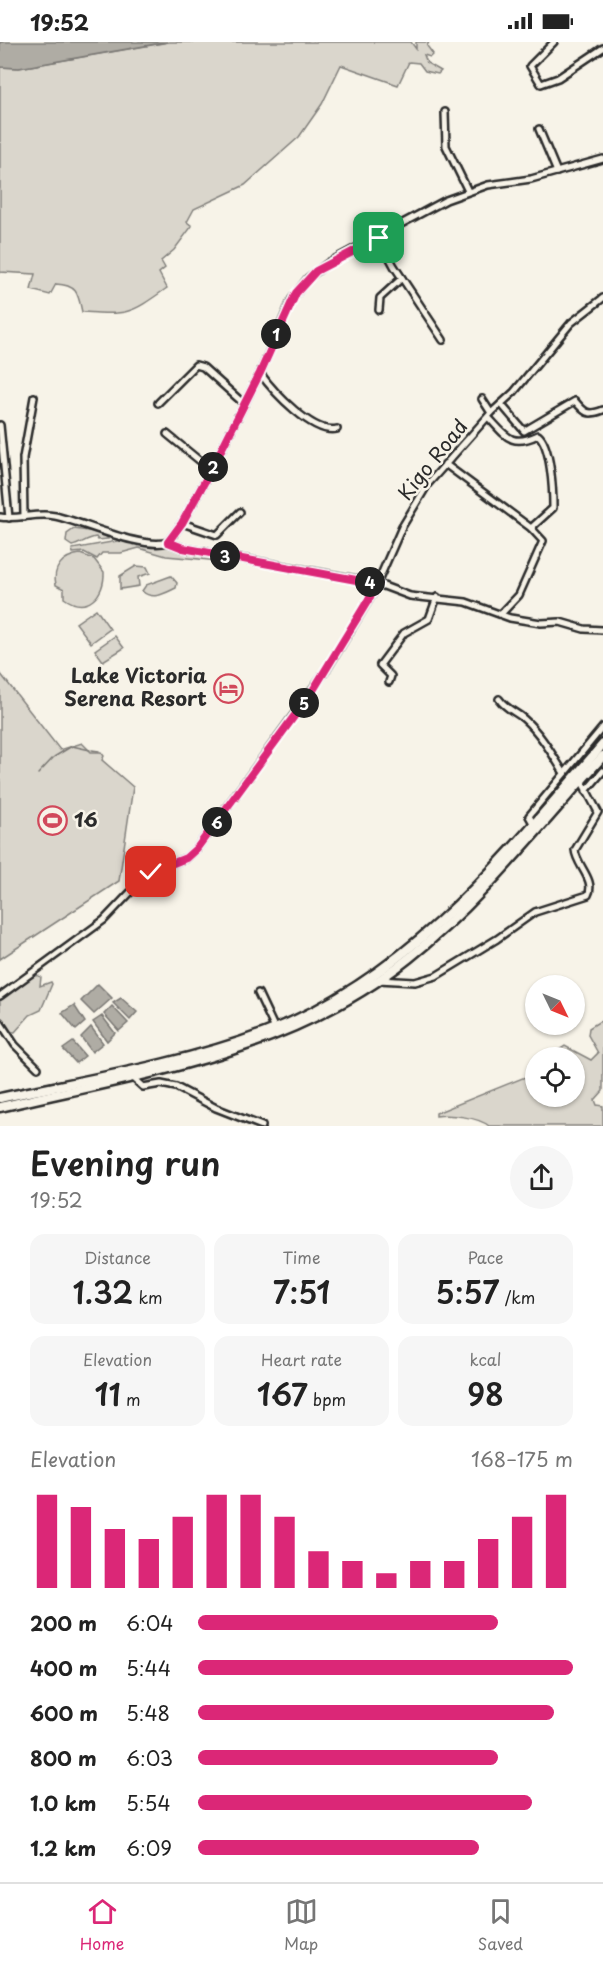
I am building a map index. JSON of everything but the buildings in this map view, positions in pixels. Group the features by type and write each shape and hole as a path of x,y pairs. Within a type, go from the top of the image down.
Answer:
{"highway":[{"path":"0,1098 184,1058 274,1029 344,994 412,947 459,905 603,744"},
{"path":"0,1107 176,1068 257,1043 323,1013 378,980 419,950 469,904 603,756"}],"street":[{"path":"554,42 530,66 541,84 558,78 603,48"},
{"path":"445,112 446,146 468,191"},
{"path":"539,129 557,172"},
{"path":"168,542 182,523 211,470 260,373 292,299 300,287 328,263 379,238 431,207 468,191 557,172 603,159"},
{"path":"379,238 443,340"},
{"path":"379,310 380,298 402,278"},
{"name":"Kigo Road","path":"0,996 104,920 151,872 186,858 197,848 312,692 378,584 410,511 445,464 571,323 590,305 603,298"},
{"path":"158,403 196,365 203,367 243,403"},
{"path":"260,373 279,397 296,411 328,430 337,429"},
{"path":"24,517 23,458 34,398"},
{"path":"482,399 490,415 511,440 521,441 538,435 543,438 551,473 553,508 531,528"},
{"path":"501,404 525,431 575,401 590,415 603,410"},
{"path":"0,425 9,518"},
{"path":"167,434 211,470"},
{"path":"445,464 542,537 543,544 519,595 501,614"},
{"path":"182,523 217,535 240,512"},
{"path":"0,516 9,518 46,514 90,525 113,535 159,543 168,542 183,548 378,584 399,594 466,602 530,621 556,621 584,629 603,630"},
{"path":"388,682 391,676 380,665 404,633 429,619 437,597"},
{"path":"499,699 507,710 523,718 533,728 564,773"},
{"path":"533,823 530,816 534,810 603,727"},
{"path":"586,791 603,771"},
{"path":"378,980 428,980 497,939 535,912 588,895 590,890 588,880 575,852 598,814 581,780"},
{"path":"258,993 274,1029"},
{"path":"0,1022 15,1045 38,1068"},
{"path":"132,1077 143,1087 161,1084 176,1087 216,1108 262,1126"}],"shaded area":[{"path":"0,42 167,42 19,68 0,67"},
{"path":"169,42 411,42 416,49 416,42 429,42 427,46 433,54 430,57 424,55 427,63 441,71 438,74 425,71 419,63 409,62 398,85 341,65 322,104 299,137 245,185 194,209 187,222 192,226 174,250 161,261 165,268 159,273 167,288 136,308 119,313 82,312 78,295 68,286 56,284 50,295 31,290 35,274 0,272 0,67 19,68"},
{"path":"74,529 103,533 108,539 98,540 96,537 72,546 66,542 67,534"},
{"path":"123,540 194,549 217,557 221,561 166,556 139,548 121,553 102,553 97,559 84,552 73,553 72,549"},
{"path":"80,554 94,559 104,572 104,580 98,595 93,600 80,604 72,603 64,598 64,589 56,585 55,579 57,568 64,560"},
{"path":"136,566 147,567 150,573 138,577 139,586 120,589 120,576"},
{"path":"171,576 177,583 176,588 155,596 142,591 146,585"},
{"path":"96,609 110,629 91,643 76,623"},
{"path":"115,636 124,648 103,661 95,650"},
{"path":"0,673 60,750 82,743 91,752 101,752 104,756 102,760 133,787 119,881 0,959"},
{"path":"36,975 41,977 40,986 51,982 52,984 41,1010 30,1015 15,1032 0,1031 0,1001 22,982"},
{"path":"98,984 112,998 94,1014 81,1001"},
{"path":"121,998 137,1012 130,1020 113,1003"},
{"path":"74,1005 85,1022 76,1030 62,1013"},
{"path":"112,1006 128,1023 119,1031 104,1014"},
{"path":"102,1016 115,1033 107,1041 93,1022"},
{"path":"600,1021 603,1026 603,1091 595,1100 597,1105 603,1106 603,1126 489,1126 478,1120 464,1117 436,1116 436,1113 525,1077 525,1107 585,1107 585,1057 591,1060 598,1053 588,1035 589,1028"},
{"path":"91,1027 103,1043 92,1052 81,1037"},
{"path":"73,1042 85,1056 76,1063 63,1049"}],"waterway":[{"path":"54,757 72,746 90,750"},
{"path":"92,750 99,751"},
{"path":"38,774 53,758"}],"place":[{"name":"Lake Victoria Serena Resort","path":"228,688"},
{"name":"16","path":"53,820"}],"route":[{"path":"151,872 181,861 197,848 312,692 378,584 311,570 232,558 174,546 168,542 182,523 228,437 296,293 308,278 328,263 379,238"}]}
